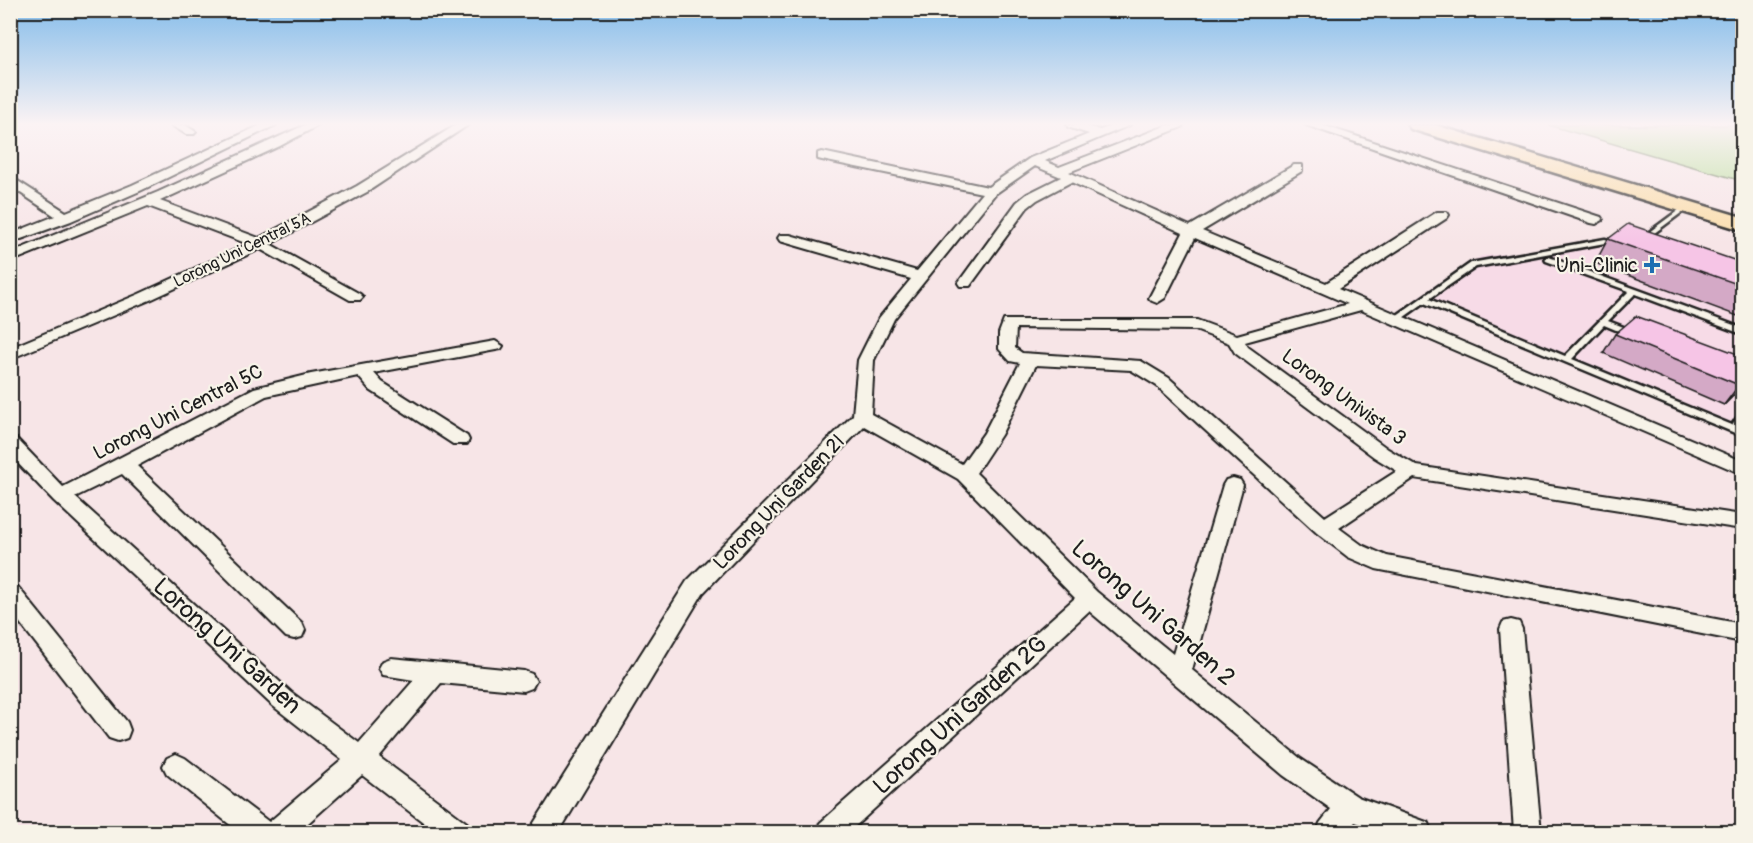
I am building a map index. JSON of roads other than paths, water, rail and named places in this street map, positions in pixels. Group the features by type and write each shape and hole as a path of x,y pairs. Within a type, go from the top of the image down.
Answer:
{"highway":[{"path":"1548,164 1743,224"},
{"path":"1597,164 1743,209"}],"street":[{"path":"10,239 66,218 184,164"},
{"path":"10,258 150,202 236,164"},
{"name":"Lorong Uni Central 5A","path":"10,354 136,301 259,243 361,189 400,164"},
{"path":"862,164 990,191"},
{"path":"862,417 866,360 887,318 990,191 1009,175 1028,164"},
{"path":"1041,164 1326,290 1397,318 1743,468"},
{"path":"965,283 1022,205 1064,175 1088,164"},
{"path":"1430,164 1596,220"},
{"path":"1157,297 1191,231 1298,168"},
{"path":"10,180 66,218"},
{"path":"150,202 259,243 356,297"},
{"path":"1326,290 1442,215"},
{"path":"785,238 921,277"},
{"name":"Lorong Univista 3","path":"1362,304 1236,340 1241,350 1381,453 1411,471 1431,476 1743,522"},
{"path":"1236,340 1197,325 1010,323 1007,333 1007,350 1016,357 1030,360 1135,365 1163,382 1324,528 1355,551 1383,563 1743,633"},
{"name":"Lorong Uni Central 5C","path":"61,496 260,392 293,383 495,346"},
{"path":"965,474 992,435 1030,360"},
{"path":"363,371 376,386 460,440"},
{"name":"Lorong Uni Garden 2","path":"862,417 965,474 1089,597 1179,675 1292,767 1350,807 1419,832"},
{"name":"Lorong Uni Garden 2I","path":"544,832 695,587 862,417"},
{"name":"Lorong Uni Garden","path":"10,443 61,496 282,699 457,832"},
{"path":"124,465 294,630"},
{"path":"1324,528 1411,471"},
{"path":"1179,675 1233,485"},
{"path":"10,593 118,730"},
{"name":"Lorong Uni Garden 2G","path":"830,832 1089,597"},
{"path":"1511,629 1528,832"},
{"path":"391,668 524,681"},
{"path":"279,832 361,759 435,673"},
{"path":"176,766 260,832"},
{"path":"1330,832 1350,807"}],"lane":[{"path":"1640,241 1687,206"},
{"path":"1397,318 1480,263 1605,241 1624,246"},
{"path":"1549,259 1743,331"},
{"path":"1566,360 1633,291"},
{"path":"1424,300 1738,431 1743,417"},
{"path":"1603,322 1635,335"}],"place":[{"name":"Uni-Clinic","path":"1652,265"}]}
